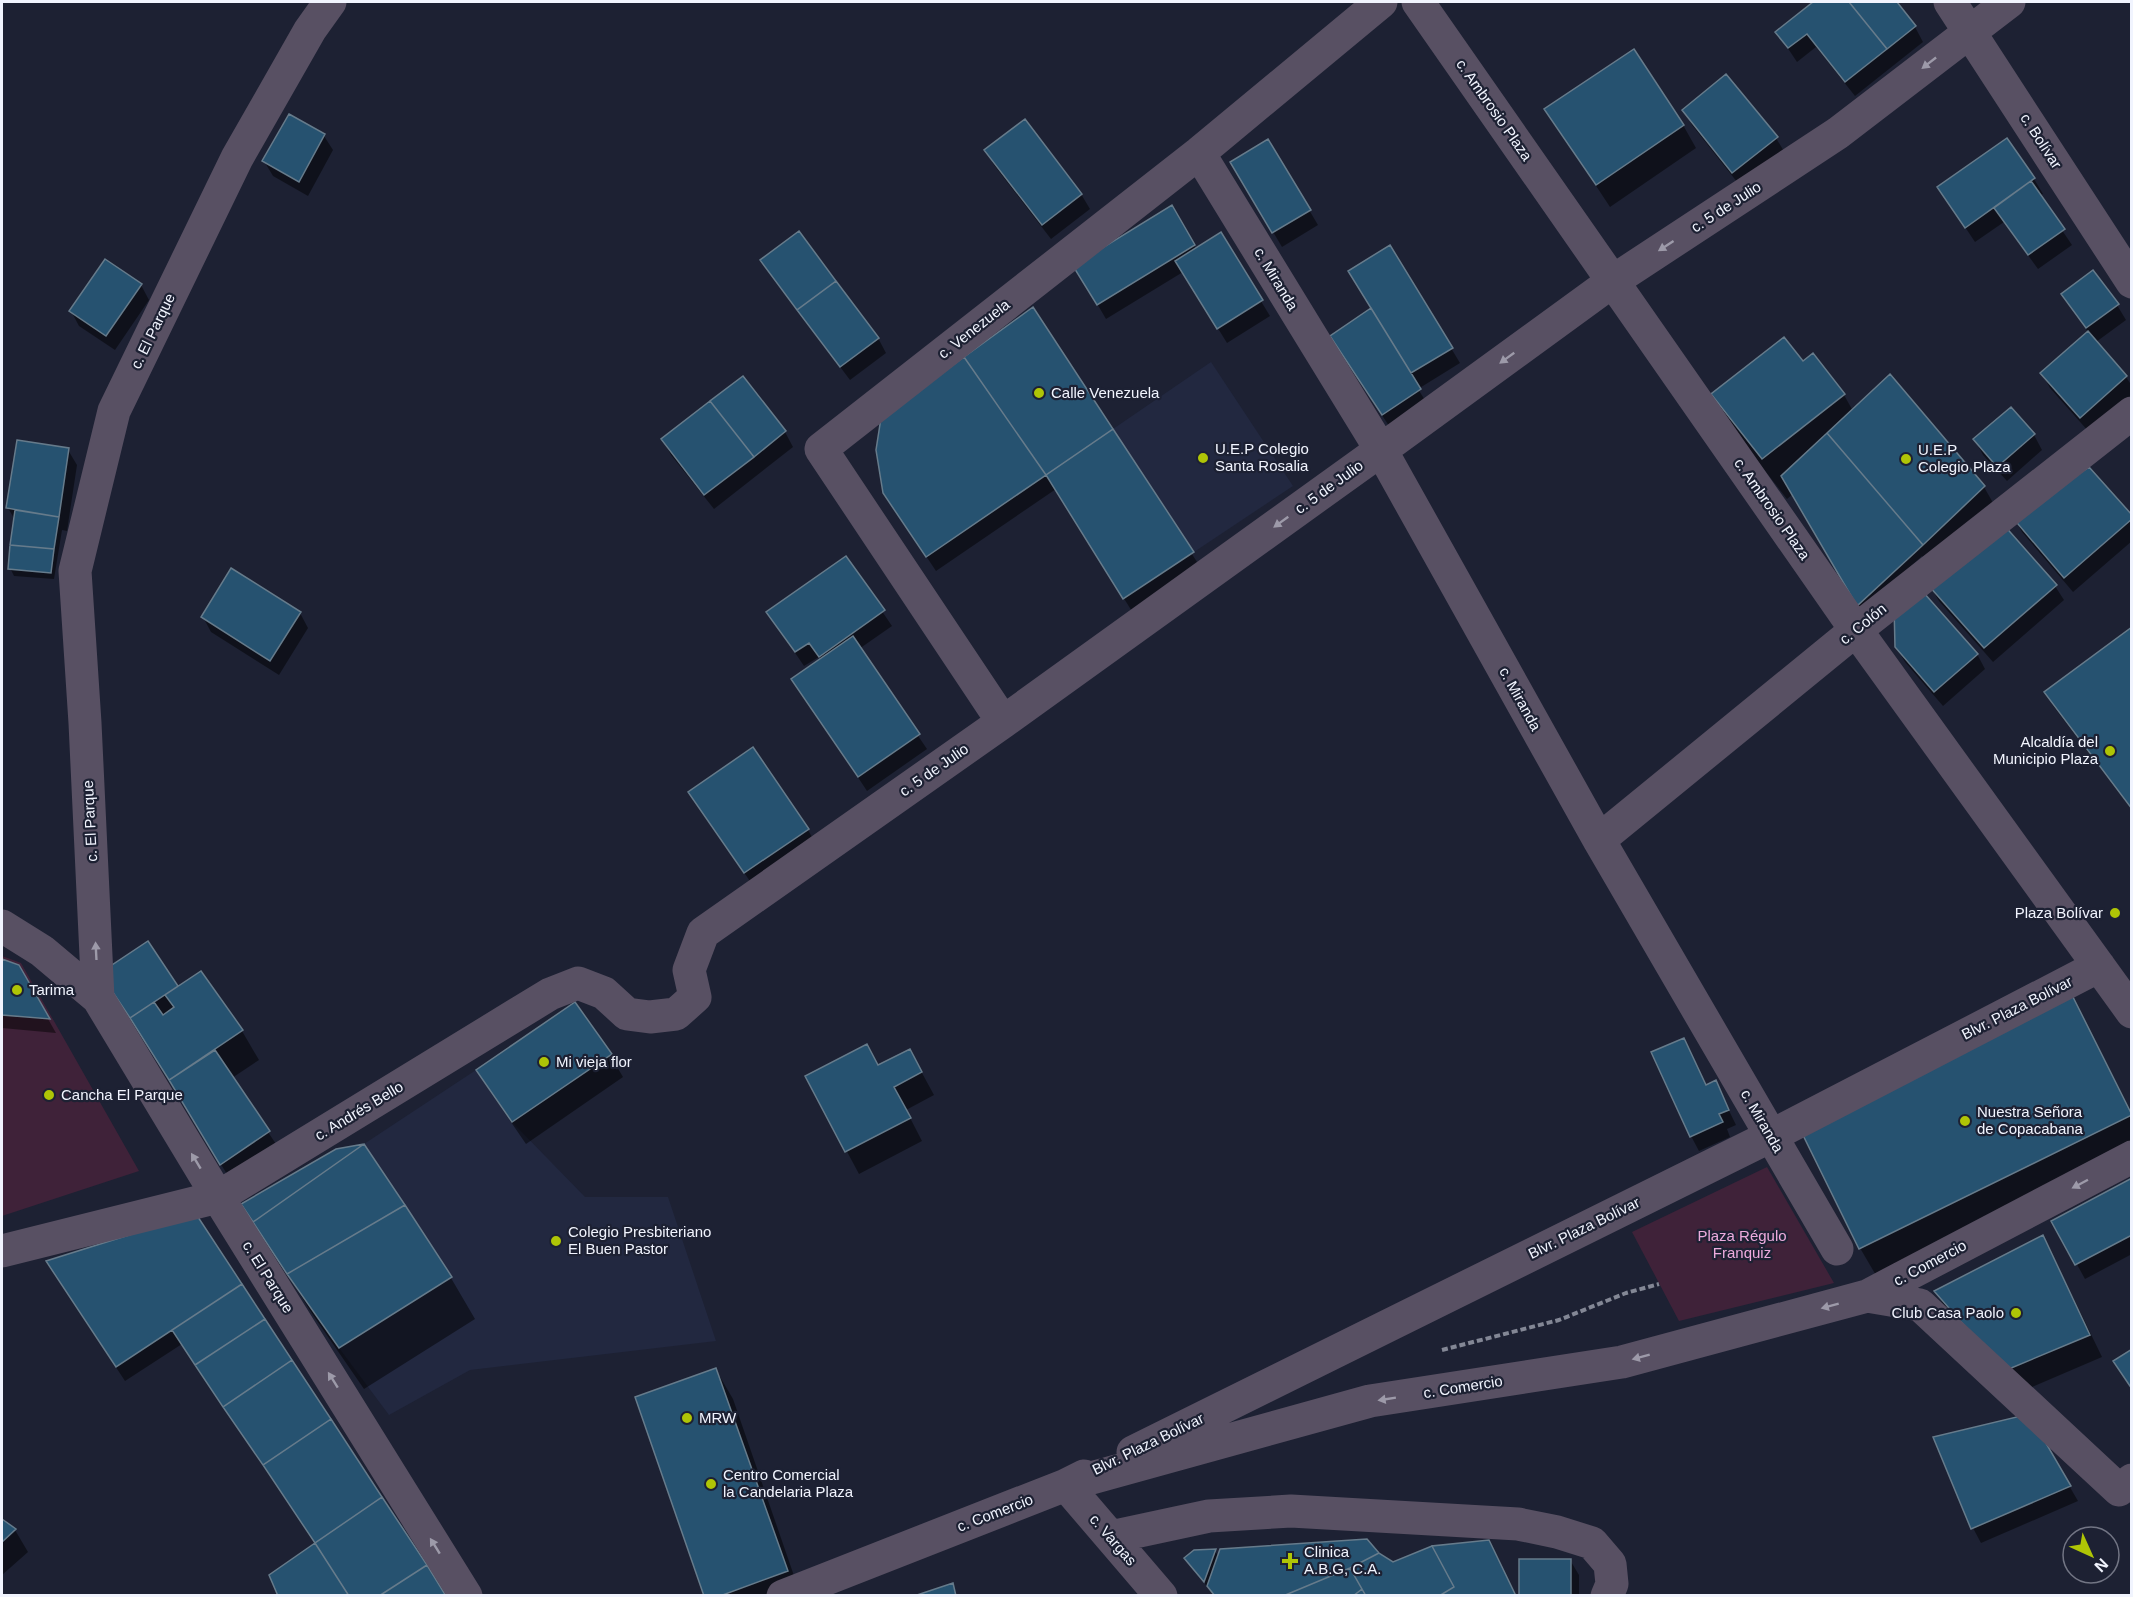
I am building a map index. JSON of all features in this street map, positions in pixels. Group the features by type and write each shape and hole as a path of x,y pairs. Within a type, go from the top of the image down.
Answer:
{"street":[{"name":"c. El Parque","path":"330,2 310,30 237,158 114,411 75,571 85,723 98,998 218,1197 466,1596"},
{"name":"c. Venezuela","path":"1003,722 821,448 1199,153 1381,2"},
{"name":"c. Ambrosio Plaza","path":"1418,2 1856,630 2132,1012"},
{"name":"c. Bolívar","path":"1950,2 1971,31 2132,282"},
{"name":"c. 5 de Julio","path":"695,997 689,970 703,933 1003,722 1613,280 1838,133 2009,2"},
{"name":"c. Miranda","path":"1199,153 1381,450 1599,840 1837,1249"},
{"name":"c. Colón","path":"1599,840 1856,630 2132,413"},
{"path":"2,900 42,951"},
{"path":"2,926 42,951 98,998"},
{"name":"Blvr. Plaza Bolívar","path":"1066,1485 1771,1136 2099,966"},
{"name":"c. Andrés Bello","path":"2,1251 218,1197 550,994 578,983 604,993 627,1014 650,1017 676,1014 695,997"},
{"name":"c. Comercio","path":"783,1596 1066,1485 1370,1401 1622,1362 1867,1296 2132,1157"},
{"path":"1867,1296 1920,1305 2127,1491"},
{"name":"c. Vargas","path":"1066,1485 1161,1596"},
{"path":"1111,1537 1209,1516 1291,1511 1518,1524 1592,1542 1610,1564 1612,1584 1607,1596"}],"path":[{"path":"1436,1352 1559,1320 1626,1293 1659,1284"}],"shaded area":[{"name":"U.E.P Colegio Santa Rosalia","path":"1211,362 1293,486 1194,552 1113,429"},
{"name":"Colegio Presbiteriano El Buen Pastor","path":"476,1070 512,1122 585,1197 668,1197 716,1341 470,1370 389,1415 339,1348 452,1277 364,1144"}],"green space":[{"name":"Cancha El Parque","path":"2,956 21,963 139,1171 2,1216"},
{"name":"Plaza Régulo Franquiz","path":"1767,1167 1834,1283 1679,1321 1632,1232"}],"building":[{"path":"1813,2 1849,2 1887,49 1845,82 1807,34 1788,48 1775,32"},
{"path":"1849,2 1897,2 1916,26 1887,49"},
{"path":"1634,49 1684,125 1596,185 1544,109"},
{"path":"1726,74 1778,137 1732,173 1682,110"},
{"path":"289,114 325,134 299,182 262,161"},
{"path":"1025,119 1082,194 1042,225 984,150"},
{"path":"2007,138 2035,178 1965,228 1937,187"},
{"path":"1268,139 1311,210 1272,233 1230,162"},
{"path":"2031,181 2065,229 2028,255 1994,208"},
{"path":"1172,205 1195,245 1097,305 1073,266"},
{"path":"799,231 836,281 797,310 760,260"},
{"path":"1221,232 1263,300 1217,329 1175,261"},
{"path":"1390,245 1453,348 1411,373 1348,271"},
{"path":"105,259 142,284 106,336 69,311"},
{"path":"2093,270 2119,304 2086,328 2061,294"},
{"path":"836,281 879,338 840,367 797,310"},
{"name":"Calle Venezuela","path":"1033,307 1113,429 1046,475 964,357"},
{"path":"1371,308 1421,389 1382,415 1330,336"},
{"path":"2088,331 2127,376 2080,418 2040,373"},
{"path":"1784,337 1803,361 1813,353 1845,394 1762,459 1711,394"},
{"path":"964,357 1046,475 926,557 883,493 876,450 881,418"},
{"name":"U.E.P Colegio Plaza","path":"1890,374 1985,486 1923,545 1827,433"},
{"path":"743,376 786,431 754,457 710,401"},
{"path":"710,401 754,457 704,495 661,439"},
{"path":"2011,407 2035,434 1997,467 1973,439"},
{"path":"1113,429 1194,552 1123,599 1046,475"},
{"name":"U.E.P Colegio Plaza","path":"1827,433 1923,545 1857,606 1781,476"},
{"path":"17,440 69,448 59,517 6,508"},
{"path":"2089,467 2132,515 2132,519 2064,578 2012,517"},
{"path":"15,510 59,517 54,549 10,545"},
{"path":"2003,524 2057,585 1984,648 1929,586"},
{"path":"10,545 54,549 51,573 8,569"},
{"path":"846,556 885,610 819,657 809,643 795,652 766,612"},
{"path":"231,568 301,612 270,661 201,617"},
{"path":"1916,584 1978,654 1934,692 1895,647 1894,605"},
{"name":"Alcaldía del Municipio Plaza","path":"2132,627 2132,809 2044,692"},
{"path":"853,636 920,734 858,777 791,679"},
{"path":"753,747 809,829 744,873 688,792"},
{"path":"148,941 178,986 130,1018 100,973"},
{"name":"Tarima","path":"2,959 19,965 50,1019 2,1015"},
{"path":"201,971 243,1030 169,1080 130,1018 154,1002 163,1015 174,1007 165,995"},
{"name":"Nuestra Señora de Copacabana","path":"2071,993 2132,1115 1859,1249 1799,1127"},
{"name":"Mi vieja flor","path":"575,1002 612,1054 512,1122 476,1070"},
{"path":"1684,1038 1706,1085 1716,1080 1729,1110 1719,1114 1723,1122 1690,1137 1651,1052"},
{"path":"867,1044 878,1065 910,1049 922,1072 894,1087 911,1118 845,1152 805,1076"},
{"path":"215,1050 270,1131 220,1165 169,1080"},
{"path":"364,1144 253,1222 241,1204 336,1149"},
{"path":"364,1144 405,1205 287,1274 253,1222"},
{"path":"2132,1178 2132,1235 2075,1265 2051,1221"},
{"path":"405,1205 452,1277 339,1348 287,1274"},
{"path":"196,1214 242,1284 116,1367 46,1261"},
{"name":"Club Casa Paolo","path":"2043,1235 2090,1335 2004,1371 1934,1291"},
{"path":"242,1284 265,1319 195,1365 172,1330"},
{"path":"265,1319 292,1360 223,1407 195,1365"},
{"path":"2132,1349 2132,1389 2113,1361"},
{"path":"292,1360 331,1419 263,1465 223,1407"},
{"name":"Centro Comercial la Candelaria Plaza","path":"716,1368 788,1571 720,1596 704,1596 635,1397"},
{"path":"2029,1414 2071,1486 1971,1529 1933,1437"},
{"path":"331,1419 382,1497 315,1543 263,1465"},
{"path":"382,1497 427,1565 379,1596 349,1596 315,1543"},
{"path":"2,1519 16,1529 2,1542"},
{"name":"Clinica A.B.G, C.A.","path":"1367,1539 1379,1553 1350,1568 1283,1596 1215,1596 1207,1586 1220,1549"},
{"path":"1489,1540 1516,1596 1439,1596 1454,1587 1432,1546"},
{"path":"315,1543 349,1596 278,1596 269,1575"},
{"path":"1432,1546 1454,1587 1439,1596 1366,1596 1350,1568 1379,1553 1393,1562"},
{"path":"1216,1549 1204,1582 1184,1558 1194,1550"},
{"path":"1519,1559 1571,1559 1571,1596 1519,1596"},
{"path":"427,1565 446,1596 379,1596"},
{"path":"1350,1568 1362,1589 1353,1596 1283,1596"},
{"path":"953,1583 956,1596 914,1596"},
{"path":"1362,1589 1366,1596 1353,1596"}],"place":[{"name":"Calle Venezuela","path":"1039,393"},
{"name":"U.E.P Colegio Santa Rosalia","path":"1203,458"},
{"name":"U.E.P Colegio Plaza","path":"1906,459"},
{"name":"Alcaldía del Municipio Plaza","path":"2110,751"},
{"name":"Plaza Bolívar","path":"2115,913"},
{"name":"Tarima","path":"17,990"},
{"name":"Mi vieja flor","path":"544,1062"},
{"name":"Cancha El Parque","path":"49,1095"},
{"name":"Nuestra Señora de Copacabana","path":"1965,1121"},
{"name":"Colegio Presbiteriano El Buen Pastor","path":"556,1241"},
{"name":"Club Casa Paolo","path":"2016,1313"},
{"name":"MRW","path":"687,1418"},
{"name":"Centro Comercial la Candelaria Plaza","path":"711,1484"},
{"name":"Clinica A.B.G, C.A.","path":"1290,1561"}]}
